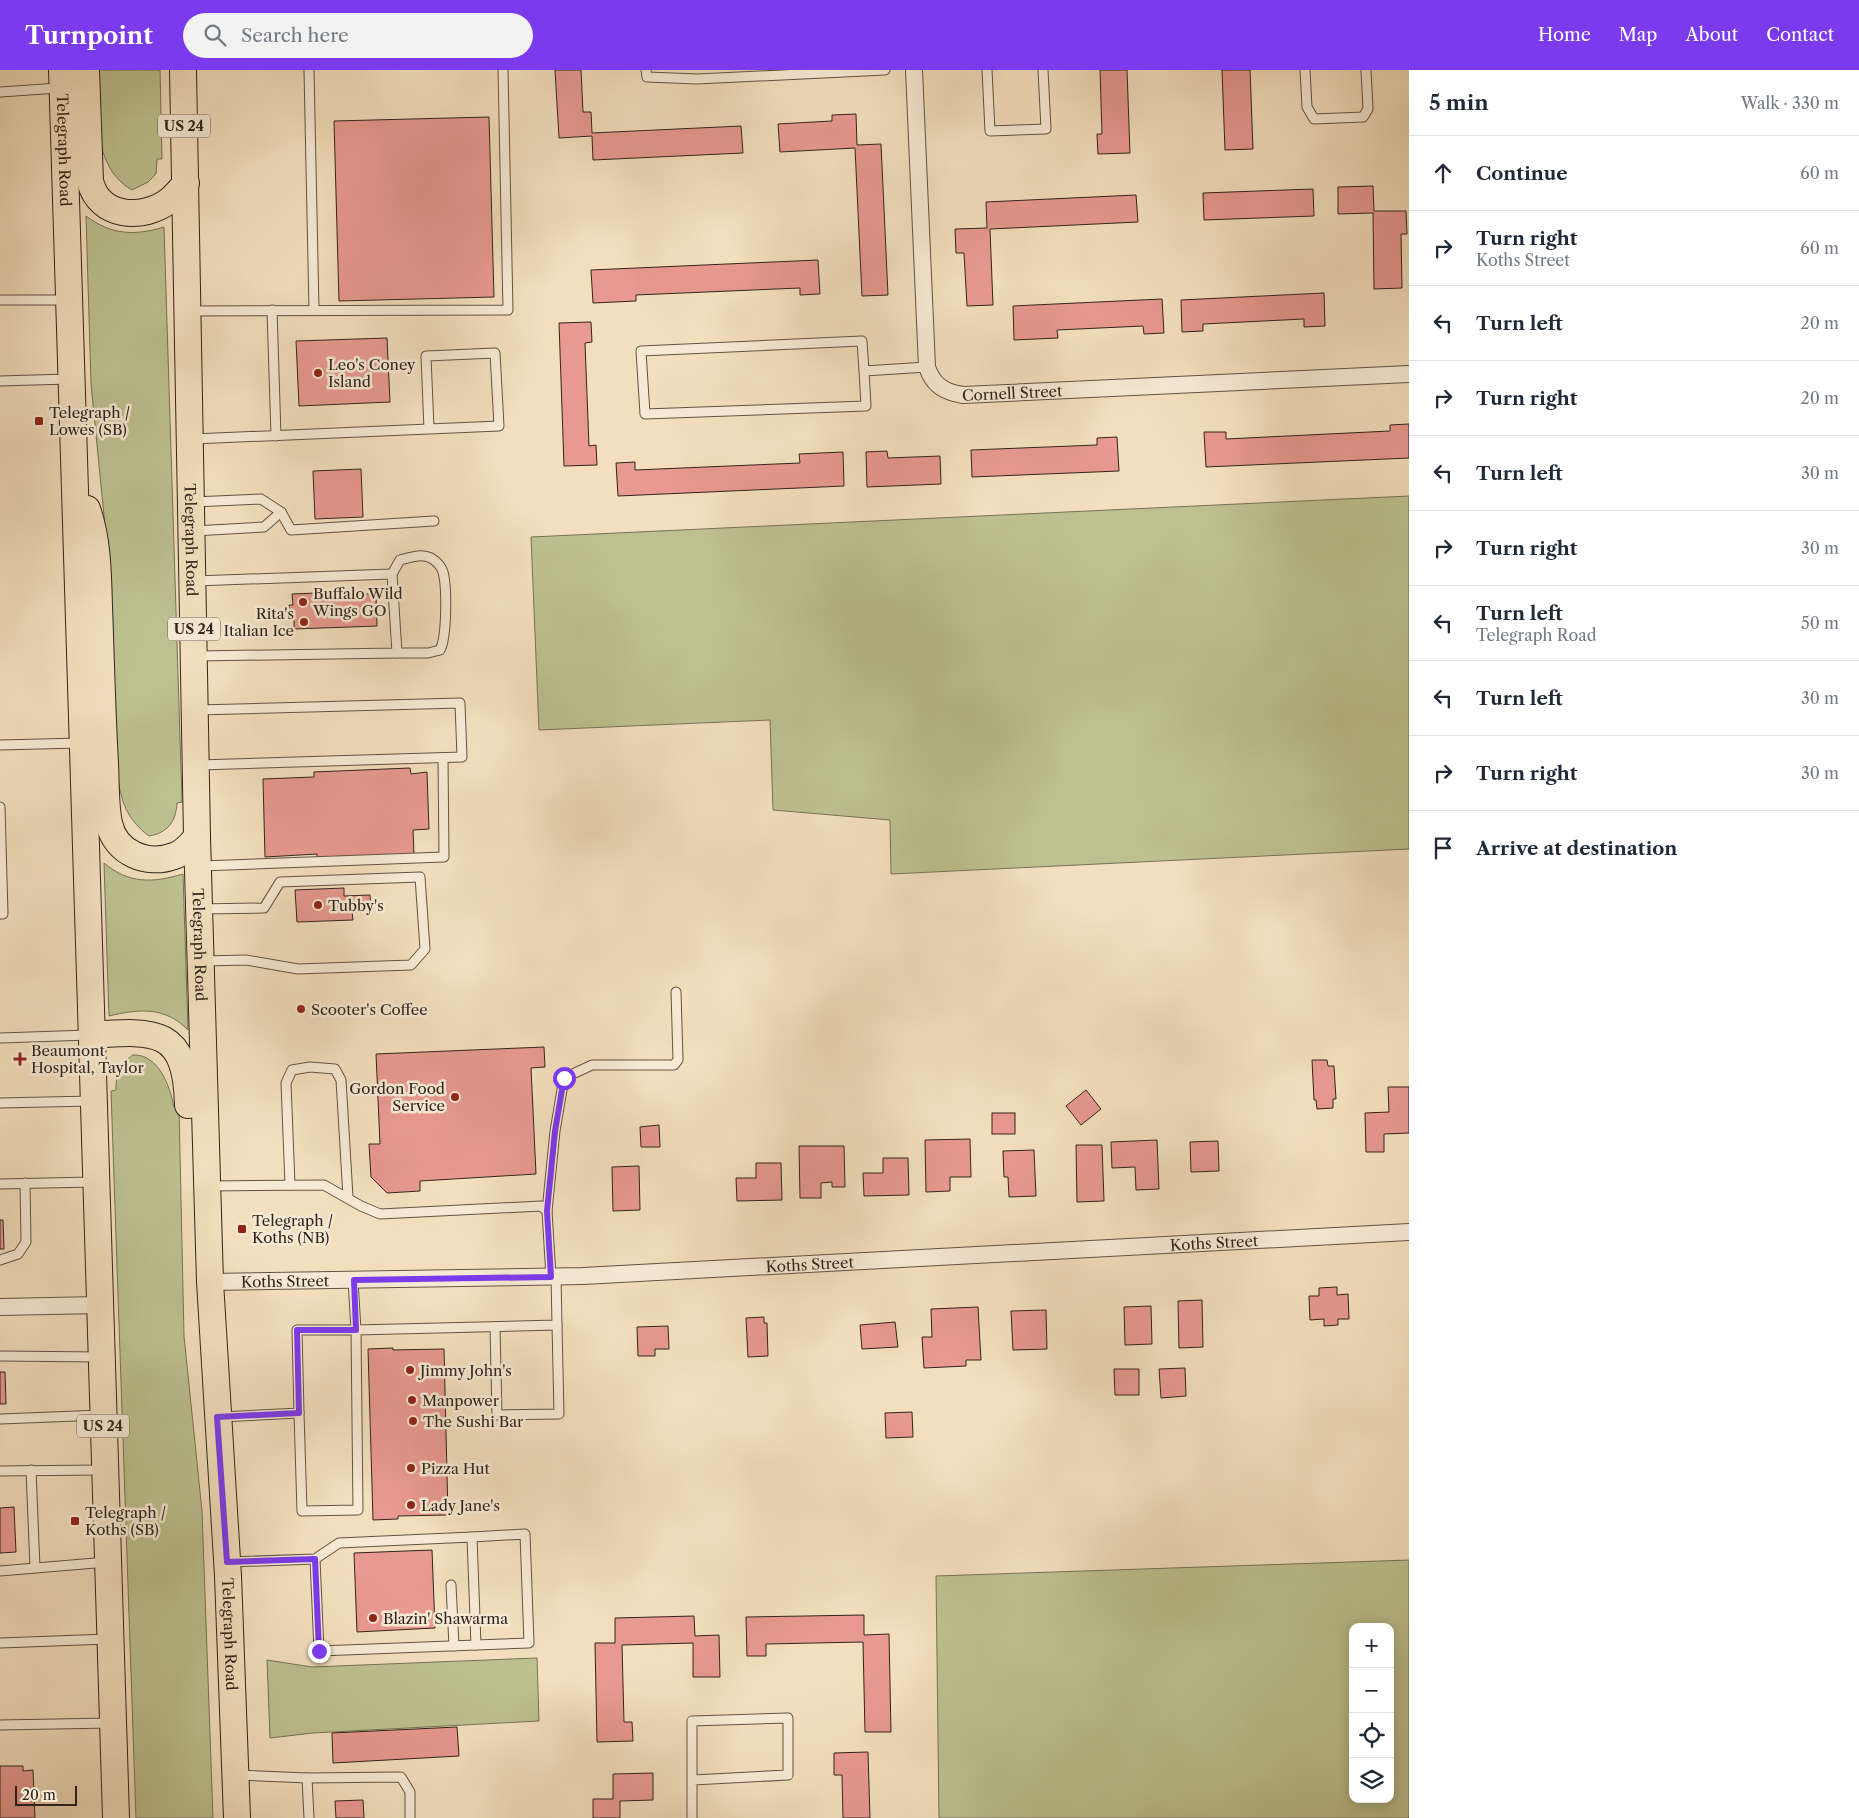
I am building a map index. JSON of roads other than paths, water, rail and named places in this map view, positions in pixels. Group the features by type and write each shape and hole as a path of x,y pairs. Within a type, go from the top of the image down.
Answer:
{"main road":[{"path":"86,70 90,181 96,196 103,203 118,212 137,214 164,204 186,183"},
{"name":"Telegraph Road","path":"182,70 186,183 197,837 210,1282 227,1562 237,1818"},
{"name":"Telegraph Road","path":"62,79 116,1818"},
{"path":"75,473 93,524 97,562 109,824 117,844 132,854 146,858 175,856 185,851 197,837"},
{"path":"92,1035 142,1032 157,1036 178,1054 187,1077 196,1372 201,1420 221,1473"}],"street":[{"path":"914,70 927,367"},
{"name":"Cornell Street","path":"927,367 936,385 950,393 963,396 1409,374"},
{"name":"Koths Street","path":"210,1282 554,1277 1011,1255 1409,1232"},
{"path":"0,1307 99,1305"}],"lane":[{"path":"309,70 314,310"},
{"path":"188,311 508,310 503,70"},
{"path":"646,70 647,77 697,74 885,70"},
{"path":"987,70 990,131 1046,129 1043,70"},
{"path":"1305,70 1307,107 1314,118 1363,118 1368,109 1366,70"},
{"path":"0,92 62,79"},
{"path":"0,300 69,300"},
{"path":"272,310 276,436"},
{"path":"862,341 864,371 866,406 645,414 641,352 862,341"},
{"path":"190,439 276,436 499,426 494,353 426,356 430,429"},
{"path":"864,371 927,367"},
{"path":"0,381 72,379"},
{"path":"192,502 261,499 281,512 291,530 434,521"},
{"path":"192,532 264,527 281,512"},
{"path":"194,656 397,653 440,650 444,642 445,624 443,573 439,565 431,558 416,556 400,560 392,574 397,653"},
{"path":"193,581 392,574"},
{"path":"195,710 460,703 462,757 196,765"},
{"path":"0,745 83,742"},
{"path":"198,866 444,857 443,758"},
{"path":"0,807 3,914 0,914"},
{"path":"199,909 264,908 280,882 420,877 425,949 411,965 298,969 246,960 201,962"},
{"path":"495,1327 497,1415 559,1414 558,1325 547,1211 555,1131 564,1078 592,1066 674,1065 678,1060 676,992"},
{"path":"0,1038 92,1035"},
{"path":"290,1186 286,1083 292,1070 310,1066 335,1069 340,1080 348,1197"},
{"path":"0,1102 94,1101"},
{"path":"0,1184 96,1182"},
{"path":"0,1260 18,1254 26,1242 25,1183"},
{"path":"207,1186 324,1185 361,1206 380,1214 541,1206 547,1211"},
{"path":"354,1280 356,1330 358,1510 302,1511 297,1330 356,1330 558,1325"},
{"path":"0,1356 101,1357"},
{"path":"217,1417 299,1413"},
{"path":"0,1419 103,1415"},
{"path":"31,1470 35,1568"},
{"path":"0,1471 105,1470"},
{"path":"227,1562 315,1559 339,1543 525,1534 529,1643 319,1651 315,1559"},
{"path":"472,1537 476,1645"},
{"path":"0,1571 108,1562"},
{"path":"452,1585 454,1646"},
{"path":"0,1643 110,1639"},
{"path":"692,1818 692,1721 788,1718 788,1775 693,1780"},
{"path":"0,1726 113,1723"},
{"path":"235,1775 307,1778 402,1777 410,1792 410,1818"},
{"path":"307,1778 309,1818"}],"place":[{"name":"Leo's Coney Island","path":"318,373"},
{"name":"Telegraph / Lowes (SB)","path":"39,421"},
{"name":"Buffalo Wild Wings GO","path":"303,602"},
{"name":"Rita's Italian Ice","path":"304,622"},
{"name":"Tubby's","path":"318,905"},
{"name":"Scooter's Coffee","path":"301,1009"},
{"name":"Beaumont Hospital, Taylor","path":"20,1059"},
{"name":"Gordon Food Service","path":"455,1097"},
{"name":"Telegraph / Koths (NB)","path":"242,1229"},
{"name":"Jimmy John's","path":"410,1370"},
{"name":"Manpower","path":"412,1400"},
{"name":"The Sushi Bar","path":"413,1421"},
{"name":"Pizza Hut","path":"411,1468"},
{"name":"Lady Jane's","path":"411,1505"},
{"name":"Telegraph / Koths (SB)","path":"75,1521"},
{"name":"Blazin' Shawarma","path":"373,1618"}]}
